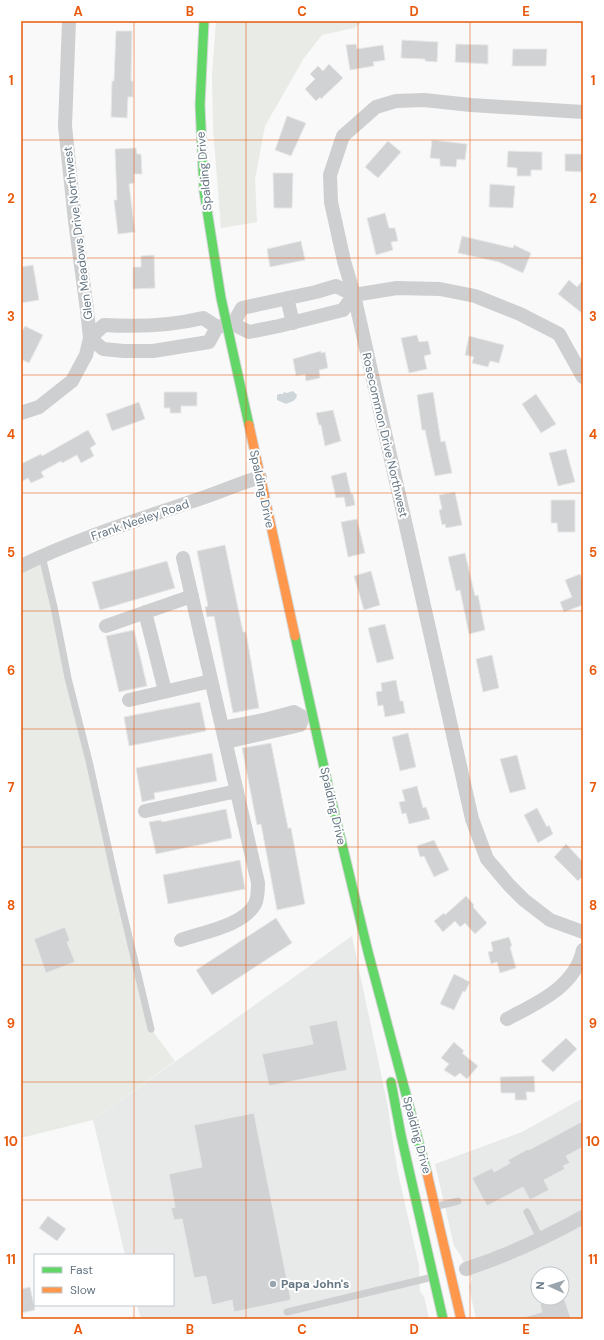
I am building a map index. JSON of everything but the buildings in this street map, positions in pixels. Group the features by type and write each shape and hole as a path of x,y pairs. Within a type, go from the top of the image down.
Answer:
{"main road":[{"name":"Spalding Drive","path":"204,21 200,105 204,192 221,298 260,477 307,716 436,1207 442,1275 443,1319"},
{"name":"Spalding Drive","path":"368,952 387,1059"},
{"name":"Spalding Drive","path":"390,1074 401,1135 442,1275 461,1319"}],"street":[{"name":"Glen Meadows Drive Northwest","path":"21,413 39,407 72,380 86,354 90,338 65,126 69,21"},
{"name":"Rosecommon Drive Northwest","path":"583,112 471,105 424,100 396,101 376,107 343,136 330,175 331,202 344,261 354,295 472,819 488,859 514,890 524,900 550,920 583,932"},
{"path":"354,295 342,310 293,323 249,332 226,325 203,318 187,322 150,326 104,325 90,338 103,349 153,351 209,342 226,325 242,308 336,286 354,295 397,288 440,289 475,296 520,314 559,334 582,374"},
{"path":"287,298 293,323"},
{"name":"Frank Neeley Road","path":"21,566 42,556 134,521 207,497 260,477"},
{"path":"181,940 233,923 248,913 256,903 258,883 183,558"},
{"path":"106,626 192,596"},
{"path":"146,612 165,692"},
{"path":"129,700 212,681"},
{"path":"222,728 264,720 294,712 307,716 300,725 226,742"},
{"path":"146,811 237,791"},
{"path":"507,1019 553,993 571,976 582,956 583,950"},
{"path":"466,1268 497,1259 541,1240 583,1217"}],"lane":[{"path":"42,556 68,678 89,761 151,1029"},
{"path":"436,1207 458,1201"},
{"path":"527,1212 541,1240"},
{"path":"287,1312 466,1268"}],"shaded area":[{"path":"216,21 363,21 354,28 322,35 304,58 265,126 255,179 257,222 221,228 213,129 212,76"},
{"path":"293,391 297,395 296,399 293,401 286,404 277,400 277,395 283,394 284,392 287,393"},
{"path":"42,556 151,1029 175,1061 93,1120 21,1138 21,566"},
{"path":"352,936 387,1102 397,1168 419,1266 420,1292 424,1296 429,1319 141,1319 137,1306 174,1306 174,1254 125,1254 93,1120"},
{"path":"583,1098 583,1319 476,1319 469,1287 472,1279 461,1256 454,1246 435,1164 522,1132"}],"traffic: fast":[{"path":"204,21 200,105 204,191 221,298 249,425"},
{"path":"295,636 329,790 368,952 427,1173"},
{"path":"391,1082 401,1135 443,1319"}],"traffic: slow":[{"path":"249,425 295,636"},
{"path":"427,1173 461,1319"}],"place":[{"name":"Papa John's","path":"273,1284"}]}
